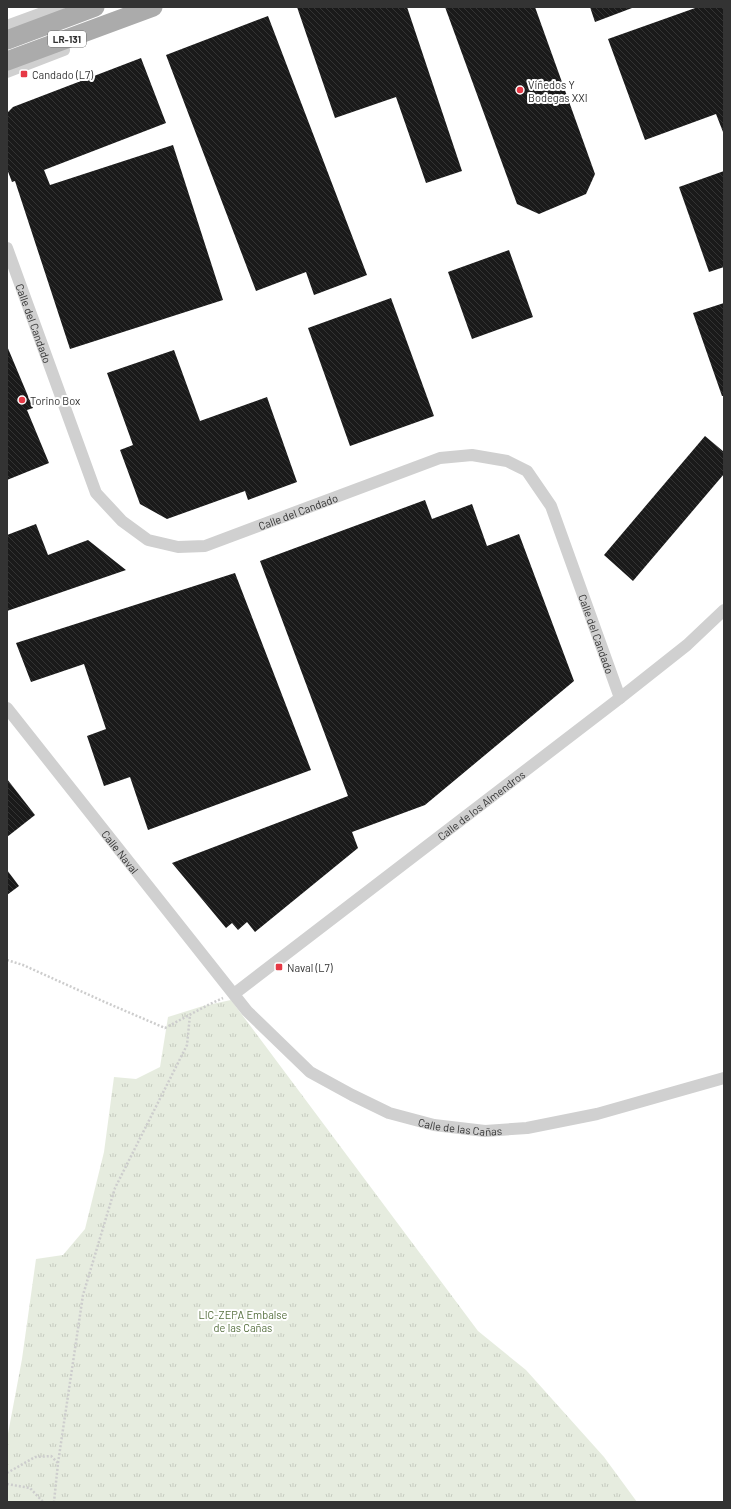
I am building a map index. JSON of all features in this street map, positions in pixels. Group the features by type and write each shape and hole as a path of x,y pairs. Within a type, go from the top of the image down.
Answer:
{"main road":[{"name":"LR-131","path":"7,40 95,7"},
{"name":"LR-131","path":"7,61 153,7"}],"street":[{"path":"7,26 59,7"},
{"path":"7,72 104,35 126,17"},
{"name":"Calle del Candado","path":"7,248 96,493 122,522 148,540 178,547 205,546 440,458 472,455 507,461 527,472 551,506 620,698"},
{"name":"Calle de los Almendros","path":"234,994 620,698 687,645 724,610"},
{"name":"Calle Naval","path":"7,708 234,994"},
{"name":"Calle de las Cañas","path":"234,994 247,1011 310,1072 389,1113 434,1125 485,1131 527,1128 597,1114 724,1078"}],"path":[{"path":"7,960 23,965 165,1028 208,1005 234,994"},
{"path":"54,1502 58,1463 83,1295 115,1188 187,1045 190,1015"},
{"path":"7,1473 35,1457 51,1456 58,1463"},
{"path":"7,1484 30,1488 43,1502"}],"green space":[{"name":"LIC-ZEPA Embalse de las Cañas","path":"231,1000 478,1331 526,1370 604,1457 637,1502 7,1502 7,1439 22,1359 36,1259 63,1255 85,1229 104,1152 114,1077 136,1079 160,1067 168,1017 203,1006"}],"building":[{"path":"297,7 407,7 462,171 426,183 396,97 335,118"},
{"name":"Viñedos Y Bodegas XXI","path":"445,7 535,7 595,174 586,194 539,214 517,204"},
{"path":"590,7 632,7 632,8 595,22"},
{"path":"698,7 724,7 724,132 716,114 645,140 608,39"},
{"path":"268,16 367,275 314,295 306,272 256,291 166,55"},
{"path":"141,58 166,123 44,170 50,185 173,145 223,300 70,349 15,181 12,182 7,169 7,113 13,107"},
{"path":"724,171 724,267 709,272 679,187"},
{"path":"509,250 533,317 472,339 448,272"},
{"path":"391,298 434,416 350,446 308,328"},
{"path":"724,303 724,396 722,396 693,313"},
{"path":"7,346 33,408 27,410 49,463 7,480"},
{"path":"174,350 200,421 267,397 297,482 248,500 245,491 167,519 140,504 120,450 133,445 107,373"},
{"path":"705,436 724,452 724,474 633,581 604,555"},
{"path":"425,500 432,519 472,504 487,546 519,534 574,681 425,805 352,832 358,848 255,932 247,922 238,930 232,923 226,928 172,863 348,796 260,561"},
{"path":"36,524 48,555 88,540 126,570 7,611 7,535"},
{"path":"235,573 311,770 148,830 130,777 104,786 87,736 106,729 84,664 31,682 16,643"},
{"path":"7,779 35,815 7,837"},
{"path":"7,870 19,886 7,895"}],"place":[{"name":"Candado (L7)","path":"24,74"},
{"name":"Viñedos Y Bodegas XXI","path":"520,90"},
{"name":"Torino Box","path":"22,400"},
{"name":"Naval (L7)","path":"279,967"}]}
